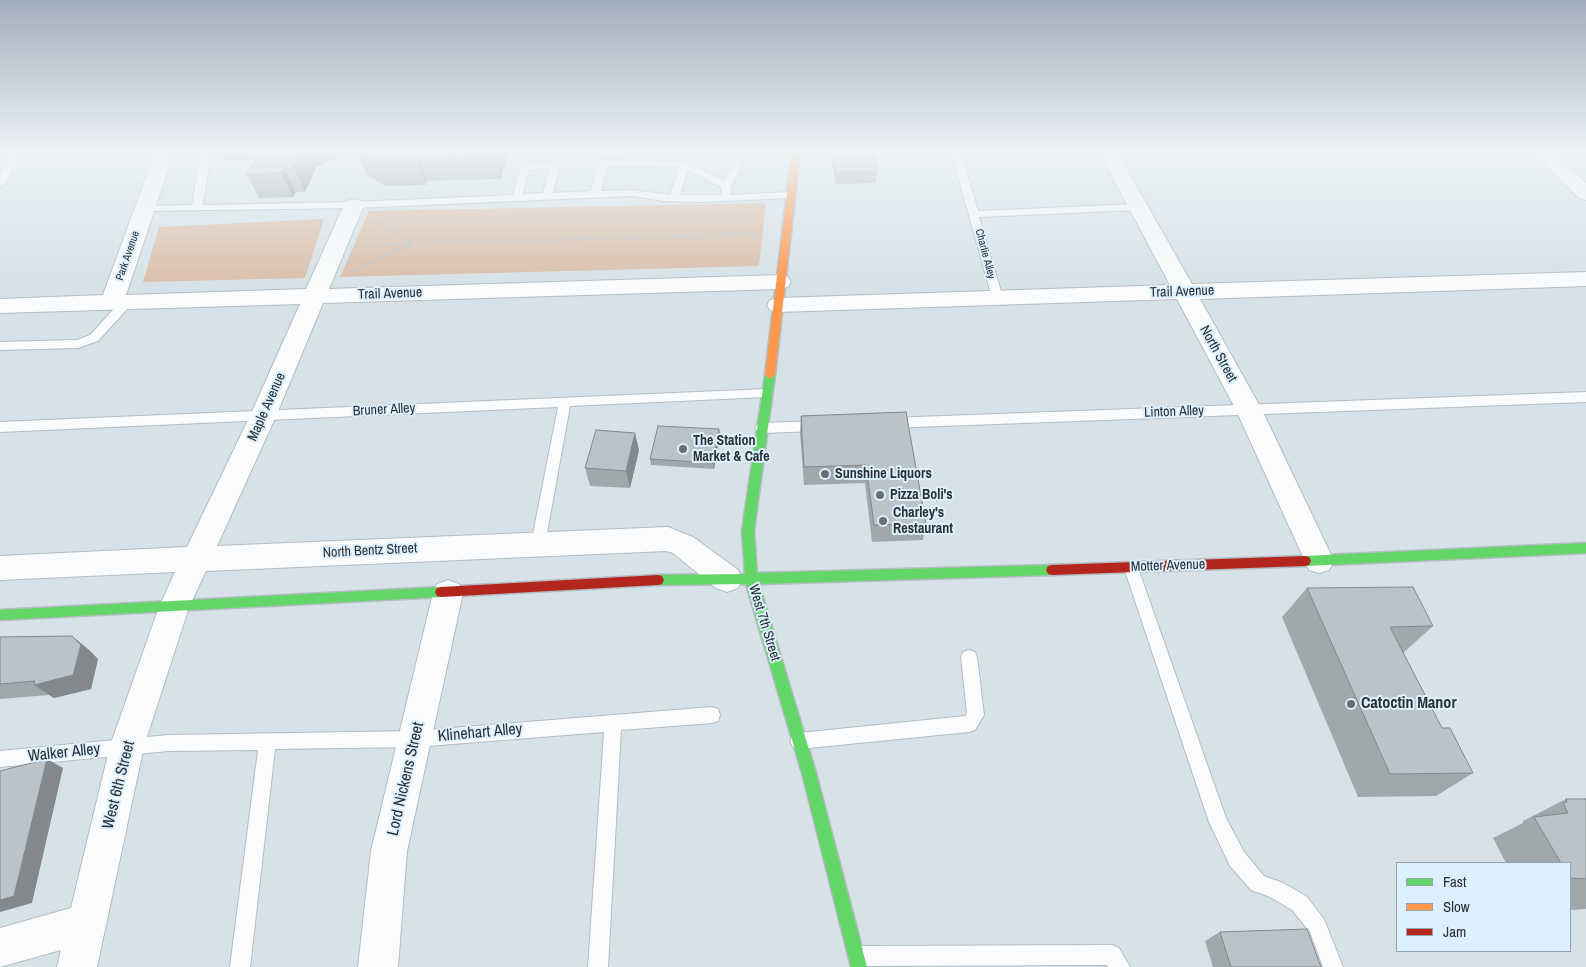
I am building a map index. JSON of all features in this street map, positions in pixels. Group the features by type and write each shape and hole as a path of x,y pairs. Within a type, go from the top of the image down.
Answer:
{"main road":[{"name":"West 7th Street","path":"790,197 767,393 748,531 739,580 800,741 857,962"},
{"name":"Motter Avenue","path":"739,580 1319,561 1586,548"},
{"path":"0,616 686,579 739,580"}],"street":[{"name":"Park Avenue","path":"119,303 148,197"},
{"name":"North Street","path":"1133,197 1249,410 1319,561"},
{"name":"Maple Avenue","path":"174,607 263,416 315,297 360,212"},
{"name":"Trail Avenue","path":"778,306 1586,279"},
{"name":"Trail Avenue","path":"0,306 780,282"},
{"name":"North Bentz Street","path":"0,568 668,539 683,545 739,580"},
{"name":"Lord Nickens Street","path":"378,967 389,851 448,593"},
{"name":"West 6th Street","path":"77,967 127,746 174,607"},
{"path":"0,948 86,923"}],"lane":[{"path":"197,208 199,197"},
{"path":"144,209 197,208 360,212 530,197"},
{"path":"667,197 745,197"},
{"name":"Charlie Alley","path":"969,197 997,298"},
{"path":"974,214 1138,207"},
{"path":"0,346 78,344 94,338 119,303"},
{"name":"Bruner Alley","path":"0,427 767,393"},
{"name":"Linton Alley","path":"881,423 1586,397"},
{"path":"538,544 565,401"},
{"path":"762,428 831,425"},
{"path":"1131,568 1218,822 1236,859 1258,883 1276,890 1299,903 1317,926 1333,967"},
{"path":"800,741 969,724 976,715 969,657"},
{"name":"Klinehart Alley","path":"127,746 268,740 415,739 712,714"},
{"path":"598,967 613,722"},
{"path":"240,967 268,740"},
{"name":"Walker Alley","path":"0,759 127,746"},
{"path":"857,962 1112,954 1120,967"}],"path":[{"path":"360,212 413,244"},
{"path":"354,245 763,234"},
{"path":"351,270 413,244"}],"shaded area":[{"path":"766,203 759,266 340,277 369,211"},
{"path":"324,219 305,278 143,282 159,227"}],"building":[{"path":"906,412 926,524 874,525 866,465 804,467 801,416"},
{"path":"658,426 719,429 713,463 650,459"},
{"path":"596,430 635,433 626,471 585,468"},
{"path":"1413,587 1433,626 1390,627 1442,728 1450,728 1473,773 1390,774 1307,588"},
{"path":"72,636 81,645 73,675 34,685 35,681 0,684 0,637"},
{"path":"47,759 14,896 0,900 0,771"},
{"path":"1566,799 1586,799 1586,879 1571,878 1571,862 1560,862 1534,817 1568,813 1563,803 1567,802"},
{"path":"1307,929 1321,967 1231,967 1220,932"}],"traffic: fast":[{"path":"770,375 748,531 751,579 809,773 859,967"},
{"path":"1305,561 1586,548"},
{"path":"658,580 858,577 1052,570"},
{"path":"0,615 441,592"}],"traffic: slow":[{"path":"770,375 791,197"}],"traffic: jam":[{"path":"1052,570 1305,561"},
{"path":"441,592 658,580"}],"place":[{"name":"The Station Market & Cafe","path":"683,449"},
{"name":"Sunshine Liquors","path":"825,474"},
{"name":"Pizza Boli's","path":"880,495"},
{"name":"Charley's Restaurant","path":"883,521"},
{"name":"Catoctin Manor","path":"1351,704"}]}
